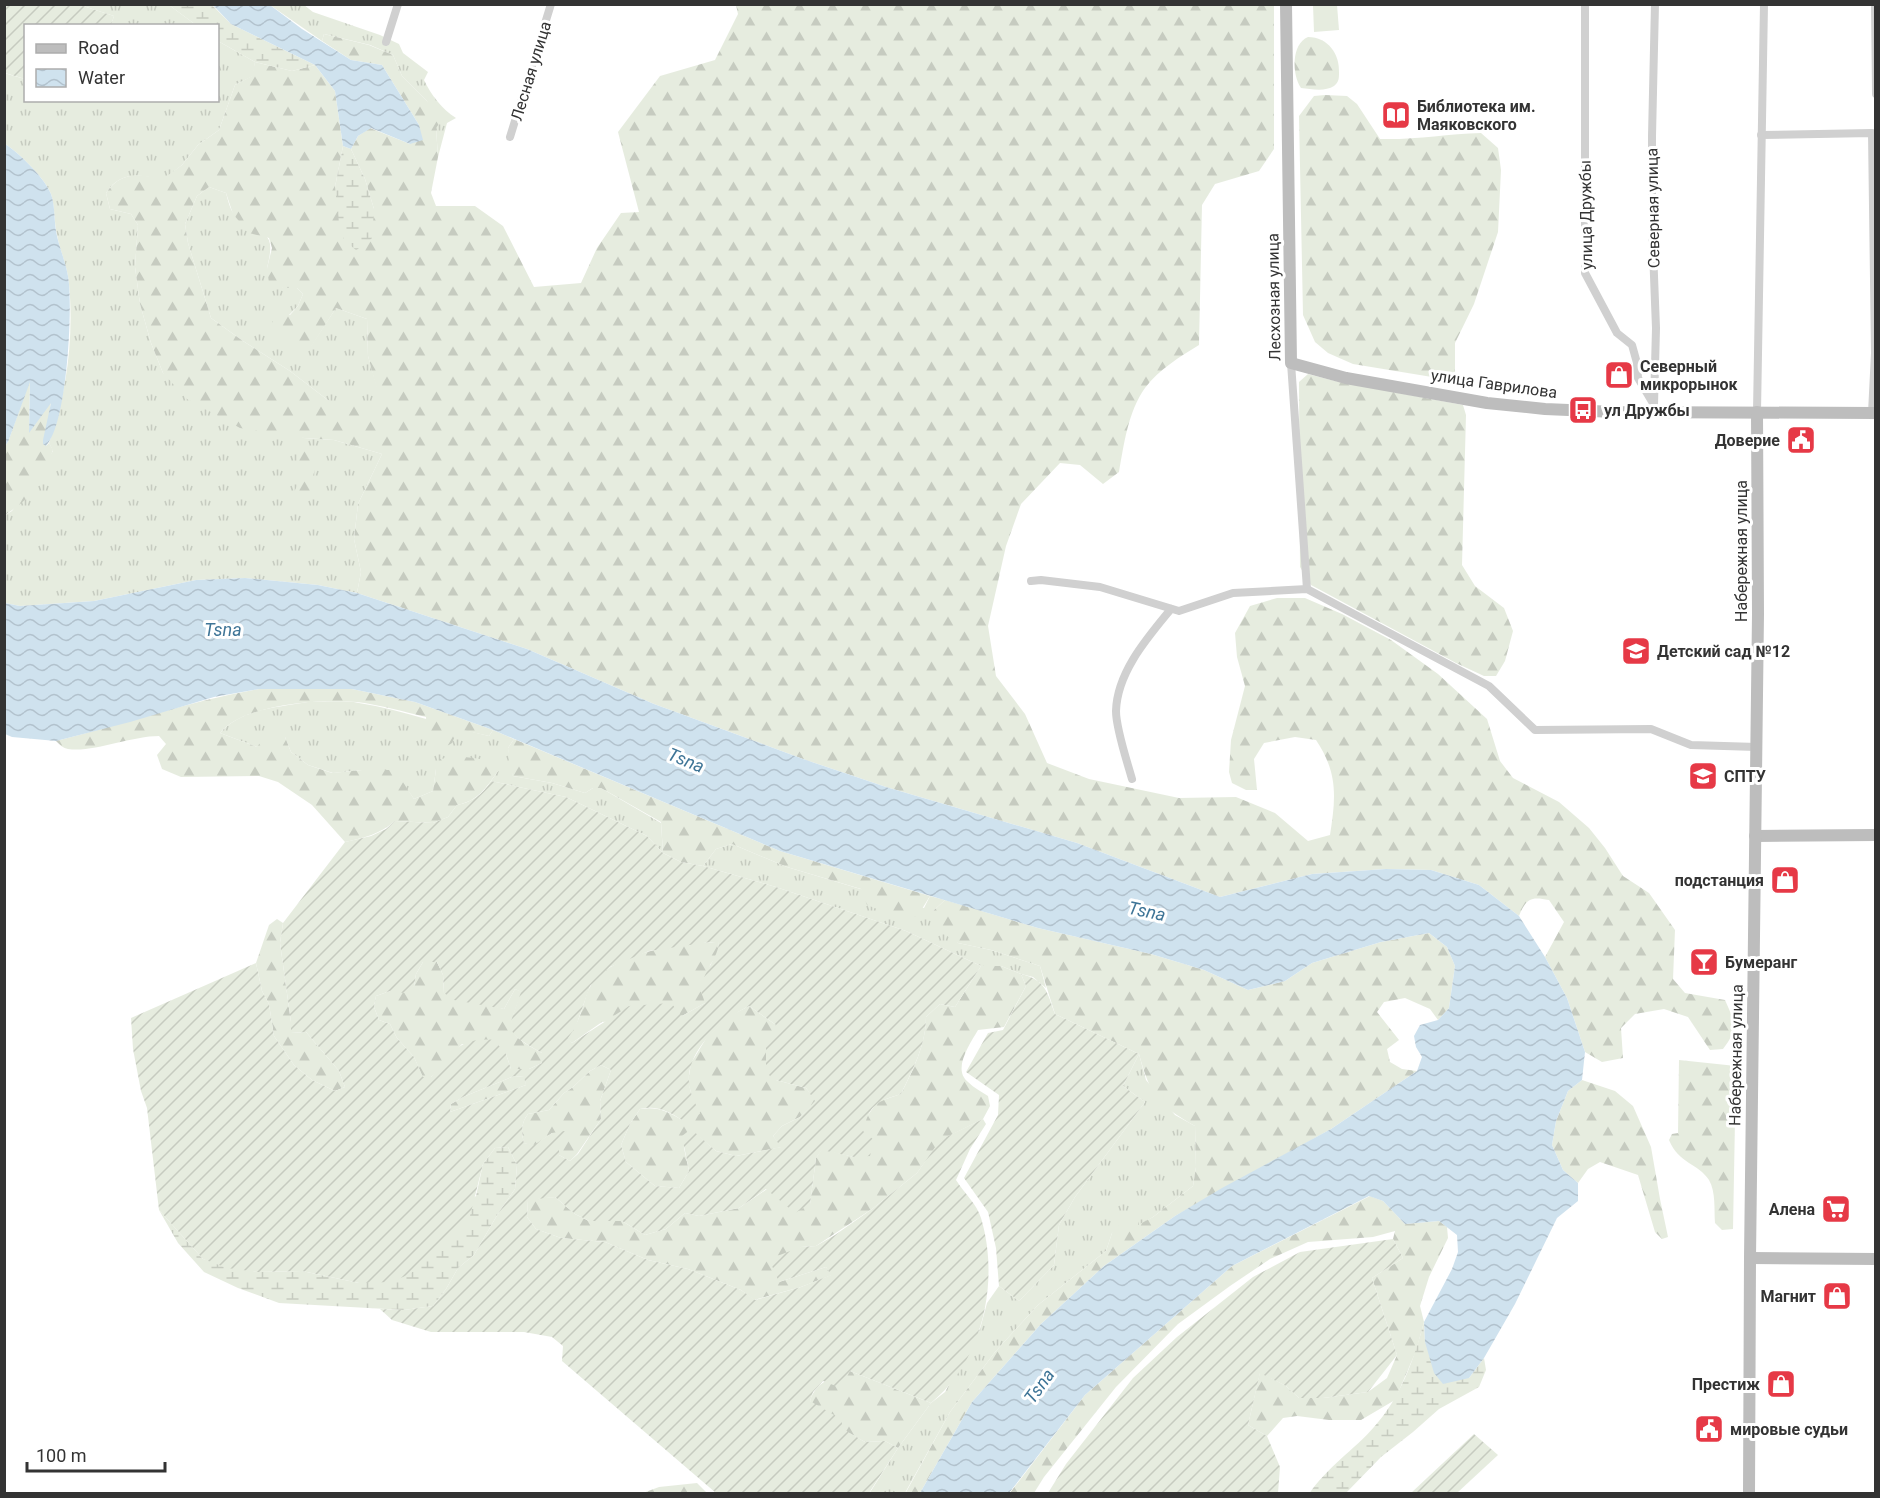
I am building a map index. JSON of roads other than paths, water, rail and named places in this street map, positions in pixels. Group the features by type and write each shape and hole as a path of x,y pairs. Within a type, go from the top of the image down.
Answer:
{"street":[{"path":"386,42 398,4"},
{"name":"Лесная улица","path":"510,137 551,4"},
{"name":"Лесхозная улица","path":"1286,4 1291,363 1307,589"},
{"name":"улица Дружбы","path":"1585,4 1585,273 1617,333 1632,345 1638,378 1654,408"},
{"name":"Северная улица","path":"1654,408 1656,328 1652,224 1652,136 1655,4"},
{"name":"Набережная улица","path":"1749,1494 1757,747 1757,412 1764,4"},
{"path":"1875,4 1875,94"},
{"path":"1761,135 1872,133 1874,413"},
{"name":"улица Гаврилова","path":"1291,363 1346,378 1487,403 1545,409 1654,408 1874,413"},
{"path":"1031,582 1041,580 1100,586 1179,611 1233,593 1307,589 1489,686 1535,729 1652,729 1691,745 1757,747"},
{"path":"1132,780 1116,712 1120,690 1133,661 1148,637 1171,609"},
{"path":"1755,836 1875,835"},
{"path":"1750,1258 1875,1259"}],"water":[{"path":"213,5 270,5 302,29 351,60 382,65 419,125 423,140 410,144 371,128 358,136 351,149 343,146 335,91 315,65 231,24"},
{"path":"5,144 31,166 51,194 57,238 68,277 69,344 63,394 59,416 46,446 43,440 51,403 29,433 30,382 5,446"},
{"name":"Tsna","path":"245,578 318,585 357,593 527,649 654,704 803,759 886,787 1077,843 1220,897 1312,874 1386,869 1431,870 1479,885 1519,916 1567,998 1585,1052 1582,1080 1568,1091 1556,1121 1552,1145 1563,1170 1578,1183 1578,1201 1557,1218 1515,1304 1484,1358 1469,1378 1443,1384 1434,1373 1425,1342 1424,1322 1452,1269 1458,1252 1457,1235 1439,1221 1405,1224 1383,1201 1369,1196 1232,1266 1085,1395 1009,1493 920,1493 972,1402 1041,1324 1104,1266 1175,1216 1331,1129 1417,1071 1422,1057 1416,1047 1414,1036 1420,1025 1438,1020 1449,1008 1455,966 1447,947 1429,933 1381,942 1312,963 1285,981 1248,990 1204,970 1151,954 1038,928 780,851 493,730 415,702 352,689 259,689 214,697 56,741 12,737 5,734 5,603 20,606 94,601 196,580"}],"place":[{"name":"Библиотека им. Маяковского","path":"1396,115"},
{"name":"Северный микрорынок","path":"1619,375"},
{"name":"ул Дружбы","path":"1583,410"},
{"name":"Доверие","path":"1801,440"},
{"name":"Детский сад №12","path":"1636,651"},
{"name":"СПТУ","path":"1703,776"},
{"name":"подстанция","path":"1785,880"},
{"name":"Бумеранг","path":"1704,962"},
{"name":"Алена","path":"1836,1209"},
{"name":"Магнит","path":"1837,1296"},
{"name":"Престиж","path":"1781,1384"},
{"name":"мировые судьи","path":"1709,1429"}]}
